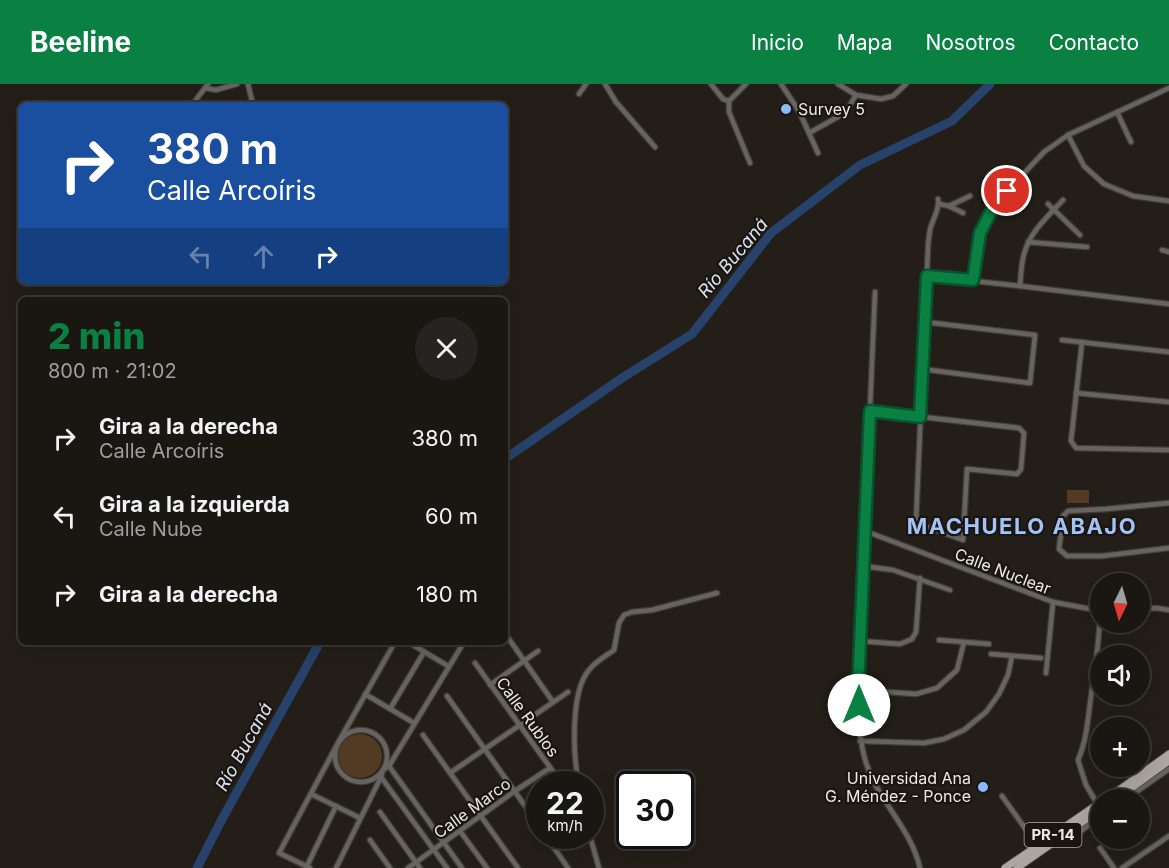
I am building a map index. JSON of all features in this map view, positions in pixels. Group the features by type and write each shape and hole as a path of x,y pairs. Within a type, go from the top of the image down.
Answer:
{"main road":[{"path":"1120,789 1169,754"},
{"path":"1130,789 1169,761"},
{"name":"PR-14","path":"1005,868 1090,812"},
{"name":"PR-14","path":"1017,868 1090,814"}],"street":[{"path":"194,102 206,86 216,90 237,84"},
{"path":"248,84 252,102"},
{"path":"579,94 586,84"},
{"path":"605,84 616,102 655,147"},
{"path":"711,84 723,99 729,101"},
{"path":"746,84 729,101 729,112 750,163"},
{"path":"781,84 799,111 818,153"},
{"path":"838,84 856,95 881,99 893,96 906,84"},
{"path":"973,280 980,233 996,202 1044,152 1068,135 1167,89 1169,98"},
{"path":"809,133 845,113 856,95"},
{"path":"1117,112 1131,142"},
{"path":"1068,135 1084,166 1104,184 1133,196 1169,201"},
{"path":"949,206 970,196"},
{"path":"1020,286 1028,242 1063,200"},
{"path":"870,411 920,417 1019,428 1024,433 1021,469 1017,474 967,469 963,540 922,525 916,520 917,510 920,417 922,369 930,229 939,202 963,213"},
{"path":"1048,204 1080,234"},
{"path":"1028,242 1087,247"},
{"path":"1162,250 1169,252"},
{"path":"927,276 1169,304"},
{"path":"875,292 858,690 860,741 863,757 875,784 917,852 920,868"},
{"path":"922,369 1030,383 1035,335 925,322"},
{"path":"1062,340 1169,352"},
{"path":"1082,342 1071,441 1076,448 1169,450"},
{"path":"1076,393 1169,402"},
{"path":"1169,503 1068,511 1063,516 1059,549 1067,556 1102,556 1169,548"},
{"name":"Calle Nuclear","path":"865,531 1053,602 1090,609"},
{"path":"863,566 893,570 950,590"},
{"path":"860,641 900,644 912,639 916,632 920,578"},
{"path":"577,771 574,721 580,687 588,671 614,650 619,623 624,615 717,593"},
{"path":"1046,673 1053,602"},
{"path":"1150,608 1169,610"},
{"path":"1090,791 1078,760 1083,749 1087,727 1099,633"},
{"path":"509,639 553,702"},
{"path":"939,640 989,644"},
{"path":"858,690 916,694 937,688 957,670 964,642"},
{"path":"336,806 309,867 279,853 393,645"},
{"path":"413,645 448,666"},
{"path":"336,868 381,777 383,770 387,761 382,741 365,730 345,735 338,742 334,752 335,762 339,772 346,779 366,782 376,778 383,770 389,766 462,645"},
{"path":"490,684 538,651"},
{"path":"390,709 424,652"},
{"path":"991,654 1041,658"},
{"path":"860,741 924,743 944,739 964,730 986,712 999,694 1008,675 1012,656"},
{"name":"Calle Rublos","path":"475,663 552,771"},
{"path":"450,773 568,692"},
{"path":"365,694 414,723"},
{"path":"447,696 526,807"},
{"path":"423,735 518,868"},
{"path":"389,766 462,868"},
{"name":"Calle Marco","path":"408,868 550,768"},
{"path":"1141,789 1169,769"},
{"path":"381,777 447,868"},
{"path":"311,794 360,818"},
{"path":"1002,796 1037,845"},
{"path":"380,812 420,868"},
{"path":"1065,834 1077,834 1090,825"},
{"path":"460,831 487,868"},
{"path":"1122,868 1169,836"},
{"path":"370,840 390,868"},
{"path":"555,849 568,868"},
{"path":"594,849 599,868"},
{"path":"1101,849 1114,868"}],"shaded area":[{"path":"1067,490 1089,490 1089,503 1067,503"},
{"path":"360,734 375,741 382,756 375,771 360,778 345,771 338,756 345,741"}],"waterway":[{"name":"Río Bucaná","path":"508,457 622,378 692,334 771,233 860,165 952,121 990,84"},
{"name":"Río Bucaná","path":"197,868 318,645"}],"place":[{"name":"Survey 5","path":"786,109"},
{"name":"Universidad Ana G. Méndez - Ponce","path":"983,787"}],"district":[{"name":"MACHUELO ABAJO","path":"1022,526"}],"route":[{"path":"859,705 870,411 920,417 927,276 973,280 980,233 996,202 1007,191"}]}
